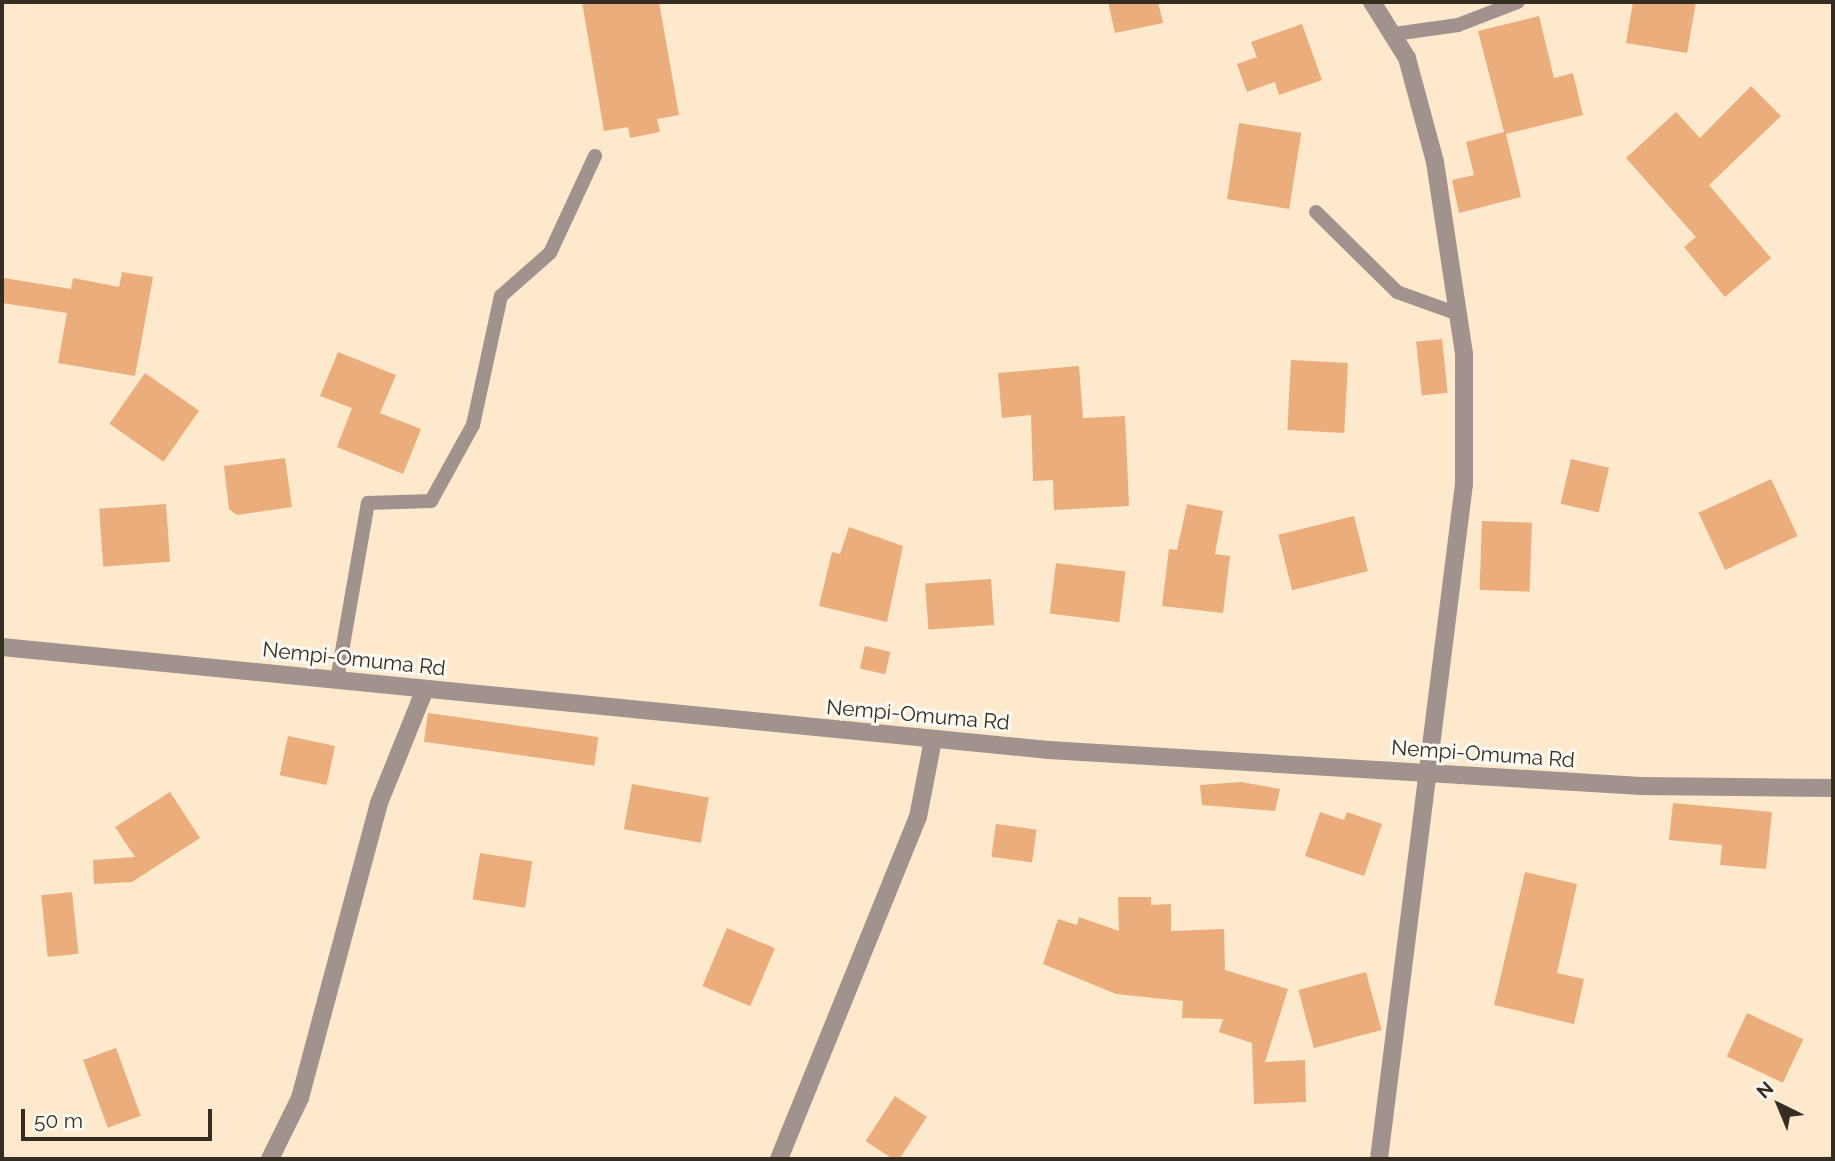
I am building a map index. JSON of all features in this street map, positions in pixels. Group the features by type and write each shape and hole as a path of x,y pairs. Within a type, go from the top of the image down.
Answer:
{"street":[{"path":"1371,2 1394,34 1435,162 1458,314 1464,484 1379,1159"},
{"name":"Nempi-Omuma Rd","path":"2,648 933,740 1641,786 1833,788"},
{"path":"270,1159 300,1098 379,803 425,689"},
{"path":"779,1159 914,829 933,740"}],"lane":[{"path":"1394,34 1458,25 1518,2"},
{"path":"337,680 369,503 431,501 473,425 501,296 550,253 594,156"},
{"path":"1316,212 1397,292 1458,314"}],"building":[{"path":"582,2 659,2 679,115 657,119 660,132 630,138 628,127 604,131"},
{"path":"1108,2 1158,2 1163,23 1115,33"},
{"path":"1633,2 1696,2 1687,53 1626,43"},
{"path":"1539,16 1554,78 1573,73 1583,115 1506,134 1521,197 1459,213 1452,180 1474,175 1466,142 1504,132 1478,31"},
{"path":"1302,24 1322,80 1279,95 1275,82 1247,92 1237,64 1257,57 1251,42"},
{"path":"1751,86 1781,116 1709,185 1771,258 1725,297 1684,247 1696,237 1626,158 1676,112 1700,138"},
{"path":"1239,123 1301,133 1289,209 1227,199"},
{"path":"122,272 153,277 135,376 58,363 67,313 2,303 4,278 71,289 73,278 119,287"},
{"path":"1442,339 1448,393 1422,395 1416,342"},
{"path":"338,352 396,375 380,413 421,429 403,474 337,447 352,408 320,396"},
{"path":"1291,360 1348,363 1344,433 1287,430"},
{"path":"1079,366 1083,418 1125,416 1129,506 1054,510 1053,480 1033,481 1031,415 1002,418 998,373"},
{"path":"145,373 199,411 164,462 109,424"},
{"path":"285,458 292,507 237,515 229,509 224,466"},
{"path":"1571,459 1609,468 1599,513 1561,504"},
{"path":"1771,479 1798,536 1725,570 1698,513"},
{"path":"166,504 170,562 103,567 99,509"},
{"path":"1187,504 1223,511 1215,554 1230,556 1223,613 1162,606 1169,549 1177,550"},
{"path":"1354,516 1368,571 1292,590 1278,535"},
{"path":"1482,521 1532,523 1530,592 1480,590"},
{"path":"849,527 903,546 887,622 819,606 832,552 840,554"},
{"path":"1056,563 1125,572 1119,622 1050,614"},
{"path":"991,579 994,625 928,629 925,584"},
{"path":"865,646 890,652 885,674 860,668"},
{"path":"428,713 598,737 594,766 424,742"},
{"path":"288,736 335,746 327,785 280,775"},
{"path":"1241,782 1280,789 1275,811 1202,805 1200,785"},
{"path":"632,784 709,798 701,843 624,829"},
{"path":"170,792 200,838 132,882 94,884 93,860 135,857 115,827"},
{"path":"1673,803 1772,812 1766,869 1720,865 1722,845 1669,840"},
{"path":"1320,812 1344,820 1347,812 1382,824 1364,876 1305,856"},
{"path":"996,824 1037,830 1032,862 991,857"},
{"path":"480,853 532,861 525,908 473,899"},
{"path":"1525,872 1577,884 1557,973 1584,979 1574,1024 1494,1005"},
{"path":"72,892 78,954 48,957 41,895"},
{"path":"1118,897 1151,897 1151,905 1171,904 1171,931 1224,929 1225,970 1288,989 1265,1062 1305,1060 1306,1102 1254,1104 1252,1043 1219,1032 1223,1019 1182,1018 1183,1001 1116,994 1043,964 1058,919 1077,925 1079,917 1119,931"},
{"path":"727,928 775,948 750,1006 702,986"},
{"path":"1366,972 1382,1030 1314,1048 1298,990"},
{"path":"1747,1013 1803,1039 1783,1083 1727,1057"},
{"path":"116,1048 141,1116 108,1128 83,1060"},
{"path":"895,1096 927,1117 899,1159 893,1159 866,1141"}]}
